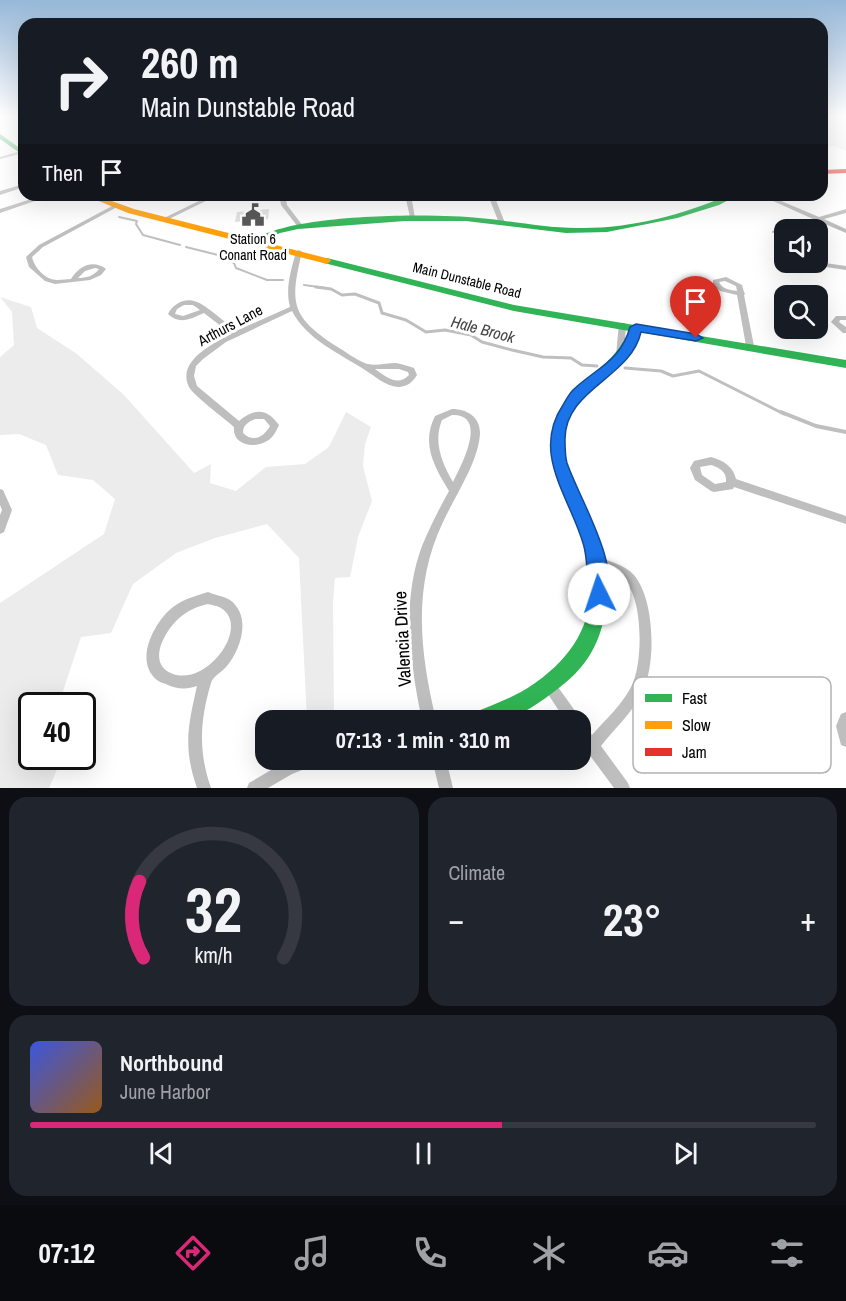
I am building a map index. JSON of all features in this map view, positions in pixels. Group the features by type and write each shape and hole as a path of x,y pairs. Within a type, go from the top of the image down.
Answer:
{"street":[{"path":"0,158 18,154"},
{"path":"828,172 846,171"},
{"path":"0,193 18,187"},
{"path":"0,211 31,201"},
{"name":"Main Dunstable Road","path":"103,201 486,302 846,364"},
{"path":"165,219 202,201"},
{"path":"283,201 300,226"},
{"path":"409,201 413,217"},
{"path":"493,201 502,223"},
{"path":"256,242 277,230 300,226 413,217 447,217 566,231 603,230 661,219 710,207 722,201"},
{"path":"776,201 815,219 846,212"},
{"path":"74,280 48,281 31,266 29,257 41,246 116,206"},
{"path":"828,224 846,231"},
{"path":"299,252 291,291 293,308 302,321 321,338 367,367 394,383 407,382 413,375 411,369 404,366 367,367"},
{"path":"828,265 846,268"},
{"path":"742,294 750,346"},
{"name":"Arthurs Lane","path":"239,426 193,387 190,379 194,363 201,355 237,335 293,308"},
{"path":"205,310 237,335"},
{"path":"846,318 838,318 835,322 846,331"},
{"path":"620,355 622,325"},
{"path":"511,710 550,688 574,663 591,636 599,594 597,562 592,542 558,461 557,436 562,417 576,394 606,372 632,345 636,327"},
{"name":"Valencia Drive","path":"427,710 419,669 416,592 429,543 471,451 476,428 470,417 458,412 450,412 438,418 434,432 436,459 453,490"},
{"name":"Arthurs Lane","path":"262,415 271,418 275,425 268,437 252,442 239,437 239,426 246,419 262,415"},
{"path":"732,482 846,520"},
{"path":"0,493 7,510 0,529"},
{"path":"597,562 616,569 629,578 638,589 645,667 641,677"},
{"path":"204,788 194,763 195,727 206,676 227,658 234,644 237,630 235,617 229,607 220,601 208,598 189,603 171,615 158,633 153,653 158,670 172,681 186,682 206,676"},
{"path":"550,688 566,710"},
{"path":"623,788 592,746 633,694"},
{"path":"846,719 843,726 846,740"},
{"path":"254,788 285,770"},
{"path":"442,770 446,788"}],"shaded area":[{"path":"0,297 31,307 37,328 77,354 124,395 194,473 211,464 210,483 236,491 266,467 305,464 329,447 346,412 371,427 365,444 363,466 372,501 358,537 350,577 335,578 333,603 334,710 307,710 299,558 267,524 215,538 176,553 133,584 111,633 81,637 64,692 18,692 18,770 57,770 49,788 0,788 0,603 104,534 115,499 93,480 58,475 46,445 19,434 0,435 0,357 14,345 12,312"}],"building":[{"name":"Station 6 Conant Road","path":"269,209 268,219 235,222 237,212"}],"waterway":[{"name":"Hale Brook","path":"119,217 137,221 136,224 143,235 180,245"},
{"name":"Hale Brook","path":"186,247 218,255 234,263 236,268 267,280 283,280"},
{"name":"Hale Brook","path":"304,285 326,288"},
{"name":"Hale Brook","path":"316,287 331,289 342,295 355,294 379,303 382,313 406,320 426,332 445,330 471,335 482,342 512,350 543,357 571,358 582,365 597,366"},
{"name":"Hale Brook","path":"625,368 661,371 673,376 699,371 784,414"},
{"name":"Hale Brook","path":"781,412 816,426 846,432"}],"traffic: fast":[{"path":"256,242 266,236 298,226 405,218 466,219 541,229 585,231 652,222 720,201"},
{"path":"327,261 514,308 846,364"},
{"path":"505,710 540,691 564,673 582,651 594,626 599,598 597,566 587,530 562,470 559,457 559,431 564,415 573,401 620,356 636,327"}],"traffic: slow":[{"path":"104,201 131,211 327,261"}],"traffic: jam":[{"path":"828,172 846,171"}],"place":[{"name":"Station 6 Conant Road","path":"253,215"}],"route":[{"path":"599,594 597,562 592,542 558,461 557,436 562,417 576,394 606,372 632,345 636,327 696,338"}]}
